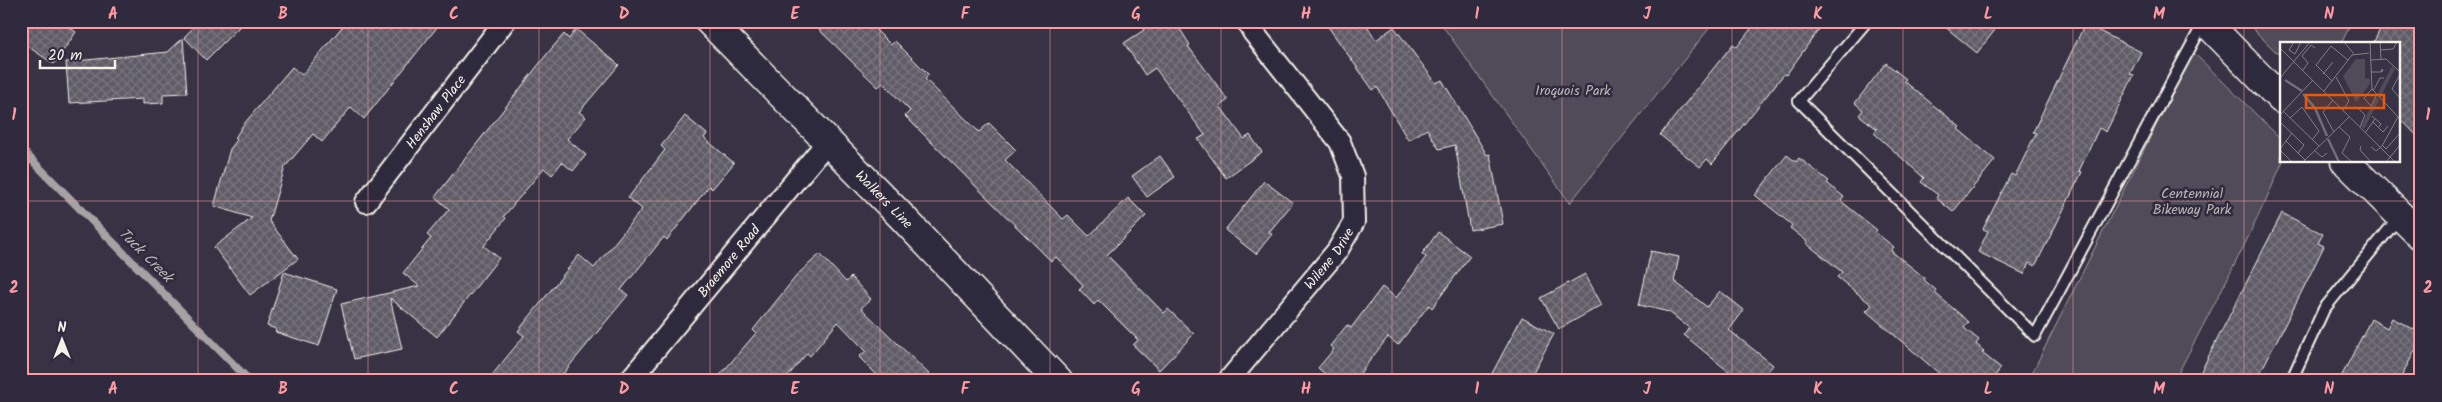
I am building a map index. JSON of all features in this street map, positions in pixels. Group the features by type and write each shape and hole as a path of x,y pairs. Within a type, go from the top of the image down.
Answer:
{"main road":[{"name":"Walkers Line","path":"709,21 828,141 1058,381"},
{"path":"2204,21 2280,98"},
{"path":"2346,162 2421,236"}],"street":[{"name":"Henshaw Place","path":"366,202 505,21"},
{"name":"Wilene Drive","path":"1228,381 1337,251 1354,222 1353,176 1340,142 1252,32 1247,21"},
{"name":"Braemore Road","path":"629,381 828,141"}],"lane":[{"path":"1867,21 1800,101 2035,336 2204,21"},
{"path":"2291,381 2324,309 2401,215"}],"green space":[{"name":"Iroquois Park","path":"1439,21 1715,21 1570,203"},
{"path":"2245,21 2352,21 2342,42 2280,42 2280,56"},
{"name":"Centennial Bikeway Park","path":"2195,54 2280,138 2280,162 2283,162 2231,272 2174,381 2028,381 2190,58"}],"building":[{"path":"28,21 60,21 76,32 54,64 21,42 21,32"},
{"path":"200,21 245,21 206,60 184,37"},
{"path":"347,21 442,21 364,119 351,107 322,142 313,134 285,167 269,221 298,259 250,295 214,247 252,218 214,206 230,149 237,140 235,138 243,125 292,67 302,75"},
{"path":"810,21 867,21 891,45 895,41 929,75 925,79 979,132 989,123 1016,150 1005,160 1063,219 1068,215 1089,236 1128,198 1146,216 1107,255 1164,313 1168,309 1194,334 1159,370 1133,345 1138,340 1098,300 1094,305 1079,289 1083,285 1056,257 1051,261 905,116 910,111 883,83 878,87"},
{"path":"1138,21 1175,21 1190,45 1188,46 1228,100 1220,106 1244,139 1250,135 1262,152 1226,178 1198,139 1205,135 1155,68 1145,75 1124,43 1144,30"},
{"path":"1324,21 1364,21 1376,40 1394,27 1436,83 1442,80 1487,155 1490,154 1503,224 1470,230 1455,145 1439,149 1427,129 1408,140 1377,87 1373,90"},
{"path":"1757,21 1825,21 1786,75 1784,74 1712,164 1707,159 1700,167 1660,135 1733,44 1737,47"},
{"path":"1938,21 2002,21 1977,53"},
{"path":"2384,21 2421,21 2421,140 2400,118 2400,42 2374,42"},
{"path":"2085,24 2141,52 2130,74 2134,75 2106,132 2099,128 2079,171 2082,172 2035,266 2029,263 2024,274 1978,252 1988,231 1983,229 2011,174 2015,176 2036,133 2033,132"},
{"path":"576,29 619,65 579,112 586,117 567,139 586,155 573,171 562,162 552,175 544,168 504,216 506,218 484,246 499,258 437,337 390,298 402,349 354,359 341,304 419,286 403,273 431,238 427,235 449,209 435,197 547,54 564,34 569,39"},
{"path":"183,38 187,93 163,94 163,103 143,104 143,99 69,103 66,62 168,52"},
{"path":"1886,63 1995,160 1953,212 1936,198 1938,195 1921,182 1924,178 1874,133 1877,129 1859,115 1863,110 1855,103"},
{"path":"685,116 707,134 704,138 734,163 712,189 709,186 667,240 664,237 621,290 628,295 557,381 487,381 524,336 518,331 579,255 594,268 642,209 628,198 665,150 661,146"},
{"path":"1787,155 1796,162 1799,158 1829,181 1827,183 1844,197 1841,201 1877,230 1875,232 1894,247 1891,251 1925,278 1924,280 1936,290 1935,293 1969,322 1964,328 1979,340 1976,344 1984,351 1982,353 2001,368 1991,381 1948,381 1866,311 1872,305 1837,277 1842,272 1806,243 1808,242 1790,228 1792,225 1755,195"},
{"path":"1160,156 1175,177 1147,197 1132,176"},
{"path":"1264,181 1293,203 1269,232 1272,234 1256,254 1225,230"},
{"path":"2282,213 2323,234 2318,243 2324,246 2256,381 2196,381"},
{"path":"1438,232 1470,256 1432,308 1429,305 1398,345 1388,337 1354,381 1334,381 1318,368 1334,349 1330,346 1347,325 1351,328 1382,287 1396,298 1426,257 1422,254"},
{"path":"1651,251 1679,257 1674,281 1707,307 1720,291 1744,310 1729,330 1773,365 1760,381 1740,381 1684,335 1689,328 1669,312 1639,305"},
{"path":"820,254 846,282 851,277 871,299 861,308 936,381 883,381 859,357 866,351 838,322 810,356 807,353 784,381 715,381 756,333 753,330 798,274"},
{"path":"284,272 337,289 319,346 275,332 276,329 267,326"},
{"path":"1585,274 1602,305 1559,329 1541,298"},
{"path":"1522,317 1554,334 1528,381 1488,381"},
{"path":"2392,318 2421,333 2421,339 2399,381 2339,381 2371,319 2387,328"}],"waterway":[{"name":"Tuck Creek","path":"21,149 250,381"}]}
